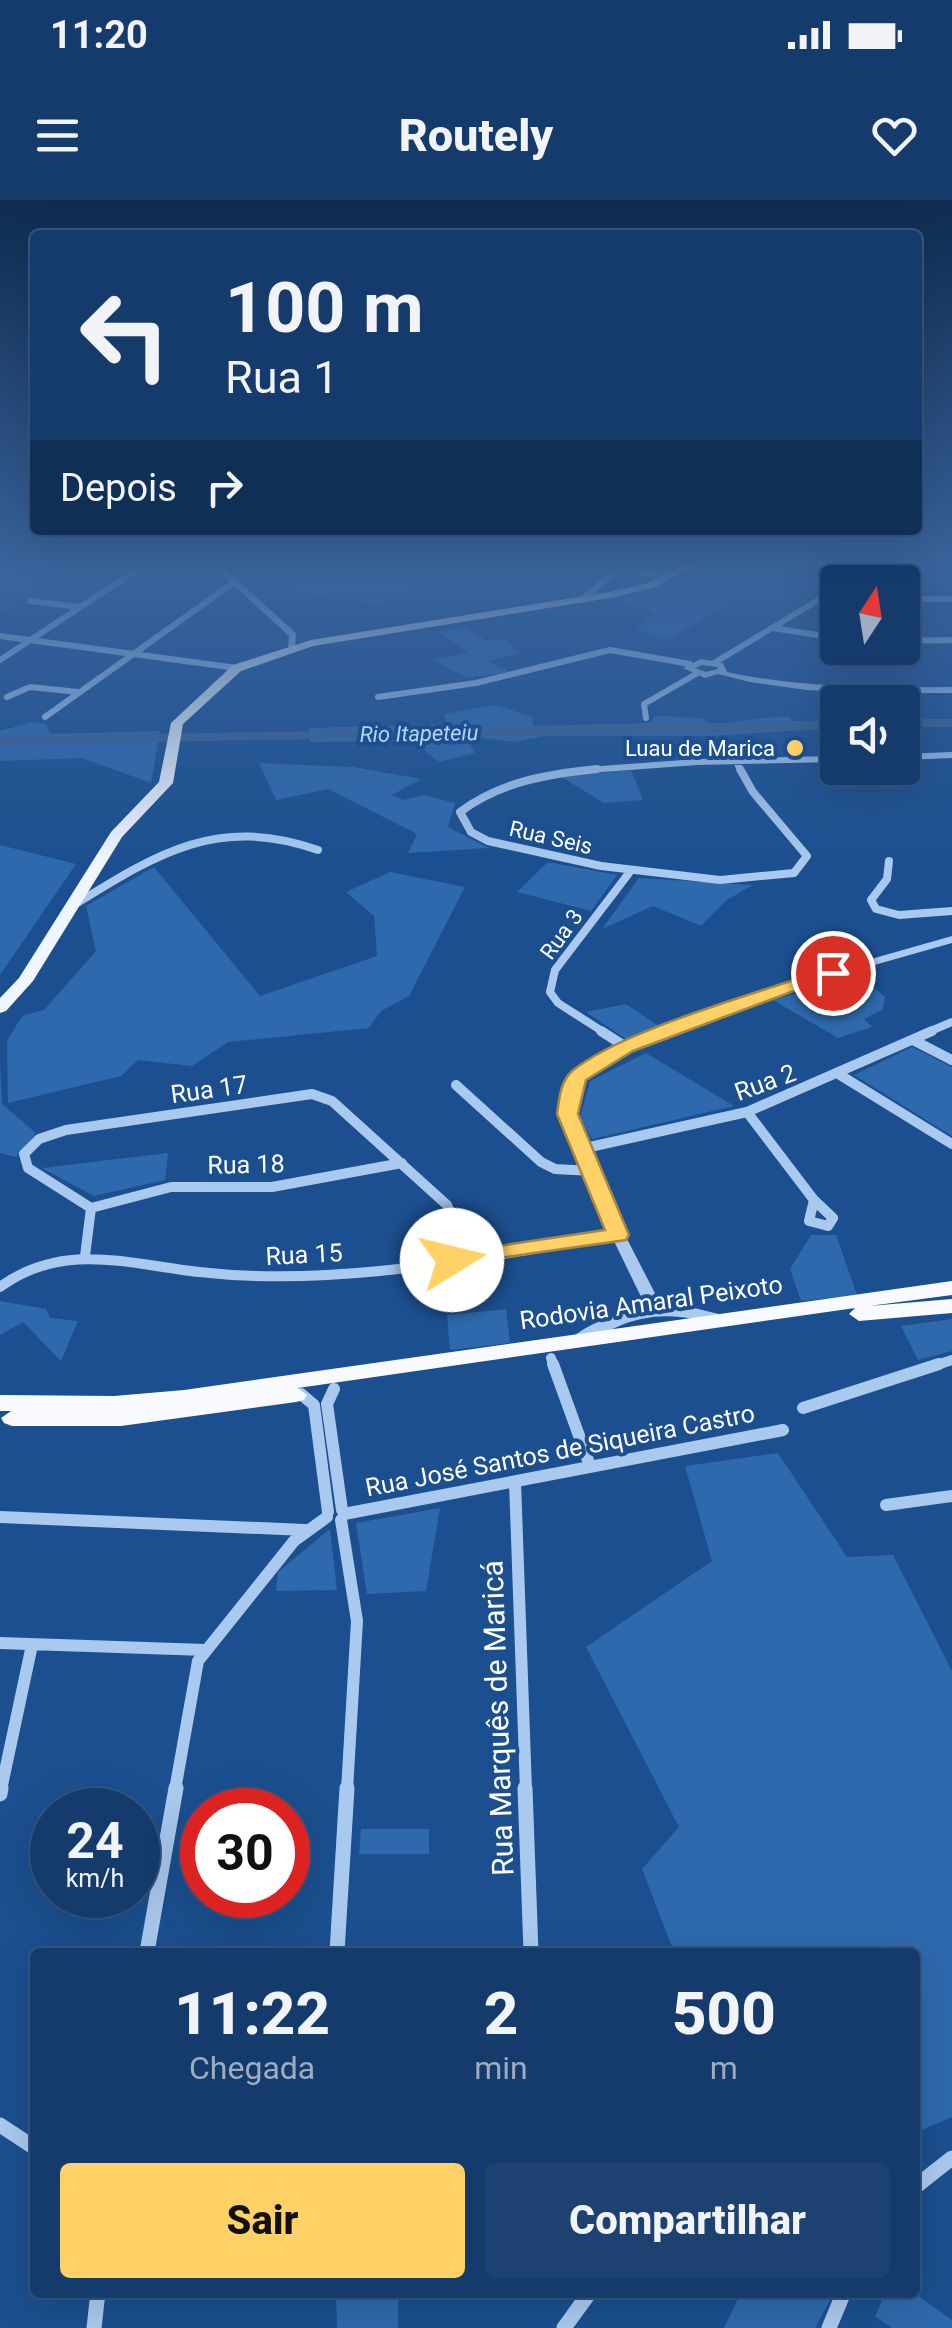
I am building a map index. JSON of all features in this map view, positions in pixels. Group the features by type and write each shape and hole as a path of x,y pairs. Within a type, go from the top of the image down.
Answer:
{"highway":[{"name":"Rodovia Amaral Peixoto","path":"0,1404 89,1405 184,1397 952,1288"},
{"name":"Rodovia Amaral Peixoto","path":"0,1420 153,1415 834,1317 952,1306"},
{"path":"0,1395 89,1405"}],"main road":[{"path":"0,1008 25,981 116,835 162,788 173,738 187,712 237,668 249,663"}],"street":[{"path":"45,717 118,663"},
{"path":"204,663 237,668"},
{"path":"378,697 476,683 556,663"},
{"path":"668,663 787,685 952,690"},
{"path":"646,718 644,704 693,669 713,663"},
{"path":"715,663 724,667 722,673"},
{"path":"7,698 30,687 79,692"},
{"path":"920,756 952,755"},
{"name":"Rua Seis","path":"736,762 753,792 801,844 807,856 803,867 781,876 754,878 628,872 488,841 471,832 460,812 482,795 546,774 736,762 820,760"},
{"path":"69,908 142,866 207,836 269,834 318,850"},
{"path":"889,862 887,879 871,900 876,909 899,914 952,910"},
{"name":"Rua 3","path":"626,1047 558,1003 550,992 554,970 628,872"},
{"path":"656,1311 618,1235 568,1114 569,1094 586,1070 626,1047 767,993 952,940"},
{"name":"Rua 2","path":"582,1149 747,1112 840,1075 952,1022"},
{"path":"913,1040 952,1060"},
{"path":"840,1075 952,1144"},
{"path":"456,1084 541,1162 555,1169 592,1171"},
{"name":"Rua 17","path":"91,1208 28,1168 26,1148 66,1130 312,1094 332,1101 447,1206 458,1232 452,1260"},
{"path":"747,1112 814,1200"},
{"name":"Rua 18","path":"91,1208 171,1186 272,1187 402,1163"},
{"path":"85,1256 91,1208"},
{"name":"Rua 15","path":"0,1287 44,1262 85,1256 258,1276 452,1260 618,1235"},
{"path":"578,1340 615,1318 656,1311 685,1309 721,1320"},
{"path":"551,1358 590,1466"},
{"path":"804,1408 952,1360"},
{"path":"334,1389 327,1404 336,1515"},
{"path":"301,1394 314,1406 357,1621 337,1948"},
{"name":"Rua José Santos de Siqueira Castro","path":"304,1530 336,1515 783,1430"},
{"name":"Rua Marquês de Maricá","path":"516,1482 530,1948"},
{"path":"886,1504 952,1496"},
{"path":"0,1517 304,1530"},
{"path":"148,1948 194,1676 205,1650 304,1530"},
{"path":"0,1644 205,1650"},
{"path":"0,1794 32,1645"},
{"path":"0,2124 30,2145"},
{"path":"920,2182 952,2158"},
{"path":"94,2328 97,2298"},
{"path":"564,2328 586,2298"},
{"path":"829,2328 842,2298"}],"shaded area":[{"path":"439,663 493,663 510,672 468,678"},
{"path":"496,705 533,717 533,726 649,723 656,716 704,718 708,723 791,717 790,721 820,722 820,729 710,736 546,736 513,742 467,736 475,753 439,762 413,741 310,742 309,728 447,724 444,714"},
{"path":"32,722 46,724 50,734 160,731 151,783 82,758 0,761 0,731"},
{"path":"259,763 354,767 421,779 392,795 403,800 424,795 455,803 448,827 489,848 408,853 417,834 328,789 276,800"},
{"path":"631,770 643,800 604,803 560,776"},
{"path":"0,845 76,864 0,975"},
{"path":"548,862 617,875 591,911 517,892"},
{"path":"154,867 260,996 377,956 374,916 346,892 390,872 465,887 409,996 381,1011 369,1028 228,1042 192,1066 138,1060 121,1076 8,1103 7,1041 22,1016 44,1010 96,951 86,906"},
{"path":"639,878 753,885 727,900 701,926 653,906 602,929"},
{"path":"859,976 885,997 883,1009 864,1019 872,1027 838,1038 773,1000"},
{"path":"626,1004 662,1028 626,1039 586,1012"},
{"path":"912,1047 952,1067 952,1136 854,1075"},
{"path":"646,1053 734,1106 592,1139 580,1117 590,1081"},
{"path":"0,1061 2,1104 36,1133 16,1157 0,1153"},
{"path":"168,1153 165,1180 94,1196 42,1168"},
{"path":"811,1235 836,1235 857,1295 801,1301 790,1269"},
{"path":"0,1301 46,1309 50,1318 78,1321 61,1361 23,1322 0,1335"},
{"path":"506,1309 510,1343 450,1350 447,1315"},
{"path":"952,1319 952,1351 918,1360 901,1326"},
{"path":"778,1453 847,1557 893,1555 952,1671 952,2117 920,2131 920,1948 672,1948 642,1869 679,1827 586,1647 712,1561 685,1466"},
{"path":"440,1508 426,1591 367,1594 356,1523"},
{"path":"330,1529 337,1590 276,1591 278,1572"},
{"path":"361,1829 429,1829 429,1854 359,1854"},
{"path":"920,2297 952,2320 952,2328 892,2328 875,2316 883,2298"},
{"path":"336,2298 398,2298 398,2328 337,2328"},
{"path":"738,2298 831,2298 815,2328 724,2328"}],"waterway":[{"name":"Rio Itapeteiu","path":"920,723 952,723"},
{"name":"Rio Itapeteiu","path":"0,741 820,725"}],"place":[{"name":"Luau de Marica","path":"795,748"}],"route":[{"path":"452,1260 618,1235 568,1114 569,1094 578,1077 594,1063 626,1047 767,993 833,973"}]}
